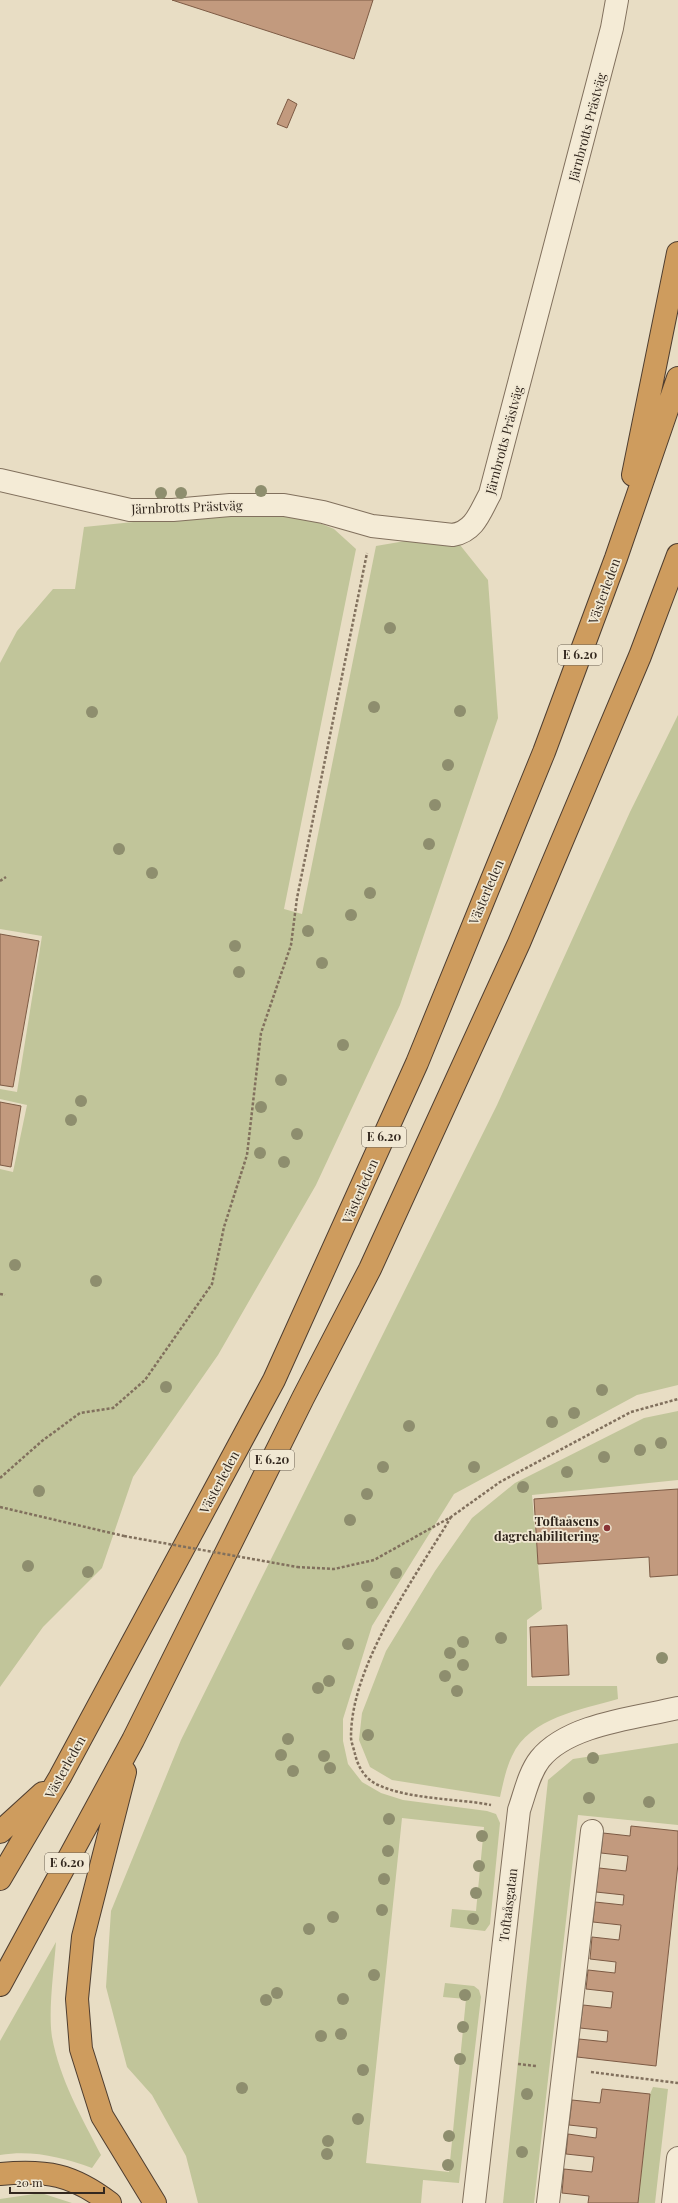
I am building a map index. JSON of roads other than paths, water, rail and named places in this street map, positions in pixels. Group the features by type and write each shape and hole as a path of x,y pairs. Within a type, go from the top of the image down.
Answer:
{"highway":[{"path":"616,558 678,253"},
{"name":"Västerleden","path":"0,1879 60,1777 277,1373 417,1063 462,949 541,759 616,558 678,378"},
{"name":"E 6.20","path":"0,1985 133,1740 303,1398 373,1262 519,943 640,656 678,555"},
{"path":"640,656 678,581"},
{"path":"133,1740 83,1937 77,1999 81,2049 102,2116 155,2203"},
{"path":"0,1832 60,1777"},
{"path":"0,2174 32,2172 72,2179 92,2189 110,2203"}],"street":[{"name":"Järnbrotts Prästväg","path":"0,480 130,510 173,510 230,505 284,505 323,512 372,526 453,535 462,533 473,526 490,494 612,28 617,0"},
{"name":"Toftaåsgatan","path":"474,2203 519,1810 530,1776 540,1759 553,1747 574,1734 678,1708"},
{"path":"548,2203 592,1831"},
{"path":"673,2203 678,2158"}],"place":[{"name":"Toftaåsens dagrehabilitering","path":"607,1528"}]}
